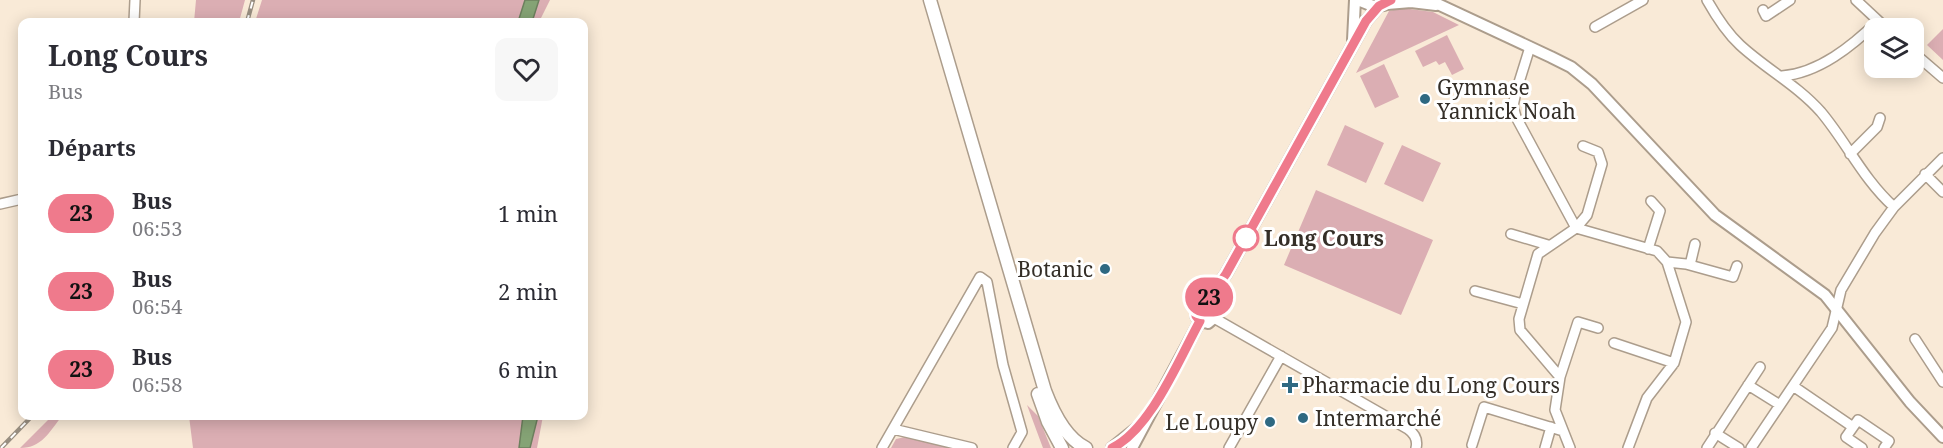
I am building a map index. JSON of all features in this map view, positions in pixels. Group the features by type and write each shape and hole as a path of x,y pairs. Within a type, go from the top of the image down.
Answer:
{"main road":[{"path":"930,0 1050,405 1068,433 1086,448"},
{"path":"1022,314 1024,338 1037,392 1048,422 1062,448"}],"street":[{"path":"134,18 135,0"},
{"path":"1352,50 1357,0 1364,4 1411,2 1440,6"},
{"path":"1430,0 1503,35 1508,42 1570,67 1592,84 1715,215 1815,287 1837,308 1910,402 1943,437"},
{"path":"1595,27 1642,0"},
{"path":"1707,0 1717,18 1739,44 1782,76 1821,112 1876,191 1894,207"},
{"path":"1763,10 1766,16 1790,0"},
{"path":"1856,0 1875,18"},
{"path":"1386,3 1366,21 1226,274 1210,309 1208,323 1200,321 1195,312 1199,306 1210,309 1281,357 1414,433 1418,442 1416,448"},
{"path":"1782,76 1795,75 1827,60 1864,34"},
{"path":"1529,49 1513,106 1516,117 1575,228 1652,250 1667,262 1690,265 1733,277 1737,266"},
{"path":"1924,61 1943,78"},
{"path":"1850,154 1877,127 1880,118"},
{"path":"1560,377 1520,330 1519,319 1538,254 1575,228 1587,215 1602,164 1598,152 1583,146"},
{"path":"1751,448 1832,328 1841,290 1856,262 1894,207 1943,158"},
{"path":"1925,174 1943,192"},
{"path":"0,204 18,200"},
{"path":"1651,201 1660,211 1652,250"},
{"path":"1511,234 1548,245"},
{"path":"1690,265 1695,244"},
{"path":"1628,448 1647,398 1674,363 1686,322 1667,262"},
{"path":"882,448 981,277 987,282 1003,364 1022,432 1013,448"},
{"path":"1475,291 1523,304"},
{"path":"1132,448 1154,403 1200,321"},
{"path":"1570,448 1555,410 1560,377 1578,322 1598,328"},
{"path":"1915,339 1943,382"},
{"path":"1614,343 1674,363"},
{"path":"1229,448 1281,357"},
{"path":"1707,448 1760,367"},
{"path":"1748,385 1780,405"},
{"path":"1793,386 1853,427"},
{"path":"1112,448 1135,432 1154,403"},
{"path":"1472,445 1484,406 1563,431"},
{"path":"1862,448 1846,437 1858,420 1889,441 1884,448"},
{"path":"1545,448 1551,427"},
{"path":"892,429 972,448"},
{"path":"1715,433 1739,448"}],"shaded area":[{"path":"196,0 245,0 240,18 194,18"},
{"path":"262,0 550,0 541,18 256,18"},
{"path":"525,0 539,0 533,18 519,18"},
{"path":"1402,8 1433,12 1459,25 1356,73 1389,11"},
{"path":"1943,29 1943,60 1927,45"},
{"path":"1447,35 1464,69 1452,75 1445,62 1439,65 1436,61 1423,67 1415,51"},
{"path":"1384,64 1399,97 1375,108 1360,76"},
{"path":"1345,125 1384,143 1366,183 1327,165"},
{"path":"1402,145 1441,163 1423,202 1384,184"},
{"path":"1316,190 1433,240 1401,315 1284,265"},
{"path":"1027,405 1038,416 1051,448 1043,448"},
{"path":"48,420 59,420 40,442 20,448"},
{"path":"190,420 542,420 537,448 193,448"},
{"path":"522,420 537,420 530,448 519,448"},
{"path":"905,437 952,448 891,448 896,439"}],"railway":[{"path":"248,18 253,0"},
{"path":"1,448 28,420"}],"bus line":[{"name":"23","path":"1112,448 1135,432 1154,403 1200,321 1197,319 1196,309 1205,304 1222,276 1226,274 1366,21 1379,6 1391,0"}],"place":[{"name":"Gymnase Yannick Noah","path":"1425,99"},
{"name":"Long Cours","path":"1246,238"},
{"name":"Botanic","path":"1105,269"},
{"name":"Pharmacie du Long Cours","path":"1290,385"},
{"name":"Intermarché","path":"1303,418"},
{"name":"Le Loupy","path":"1270,422"}]}
